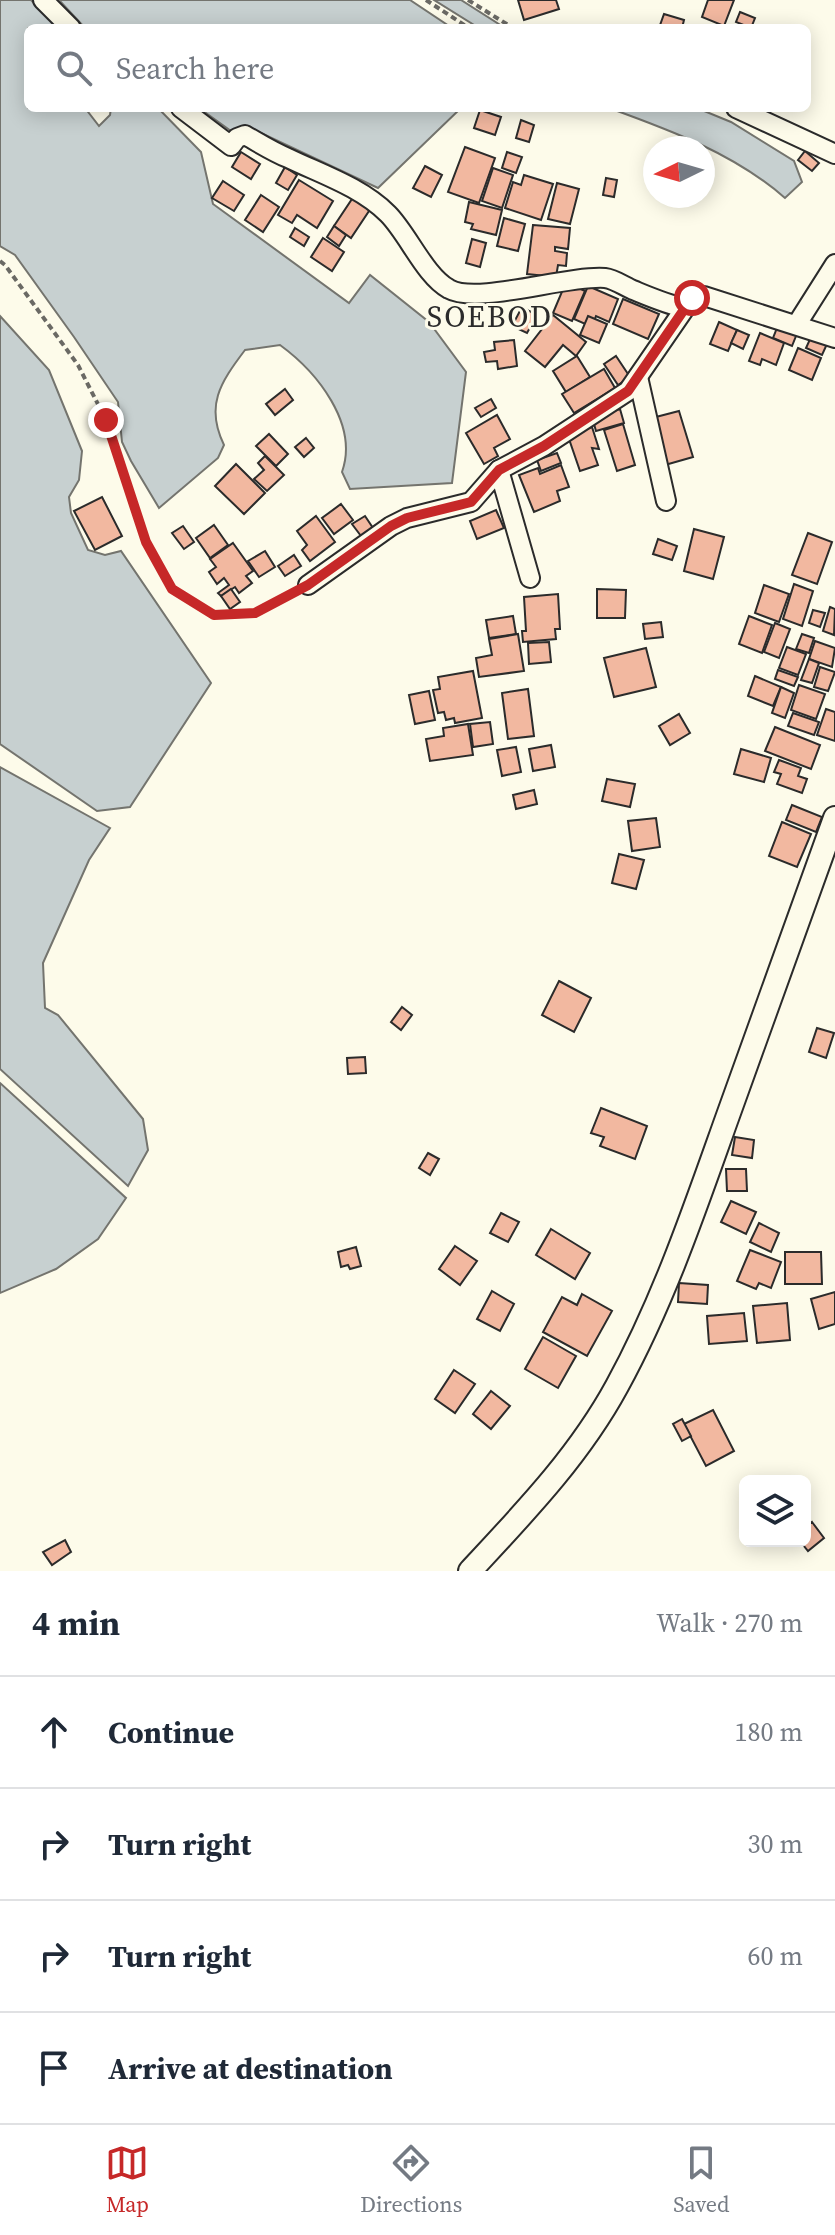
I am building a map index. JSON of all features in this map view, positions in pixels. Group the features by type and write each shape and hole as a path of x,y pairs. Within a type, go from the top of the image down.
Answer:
{"street":[{"path":"43,0 67,24"},
{"path":"186,112 231,146 237,138 245,135 369,199 387,213 436,278 448,289 464,294 480,294 560,281 607,278 663,303 684,308"},
{"path":"745,112 835,154"},
{"path":"797,324 835,264"},
{"path":"308,585 391,526 407,518 471,502 499,470 544,446 628,391 692,298 704,296 835,338"},
{"path":"638,377 666,501"},
{"path":"499,470 530,578"},
{"path":"470,1571 552,1482 617,1386 642,1335 692,1217 835,818"}],"path":[{"path":"426,0 463,24"},
{"path":"468,0 507,24"},
{"path":"0,261 12,273 85,379 106,420 146,542 172,589 214,615 255,613 308,585"}],"shaded area":[{"path":"0,0 31,0 54,24 24,24 24,112 88,112 99,126 110,112 162,112 201,152 213,204 349,303 370,275 429,322 466,372 452,483 350,489 342,472 346,454 340,418 308,369 280,345 245,350 228,373 218,395 216,418 224,445 218,458 159,508 122,442 118,402 15,255 0,246"},
{"path":"59,0 410,0 446,24 81,24"},
{"path":"434,0 461,0 499,24 473,24"},
{"path":"205,112 457,112 378,188 261,133 249,129 231,131"},
{"path":"619,112 707,112 731,122 794,161 802,182 785,198 745,168 715,152 715,136 680,136"},
{"path":"0,316 49,370 82,451 79,480 69,497 71,513 88,550 105,555 121,551 211,683 130,807 97,811 0,744"},
{"path":"0,767 110,828 89,860 43,963 45,1008 58,1015 143,1119 148,1150 128,1186 0,1069"},
{"path":"0,1083 126,1198 98,1239 56,1269 0,1293"}],"building":[{"path":"518,0 556,0 559,9 524,20"},
{"path":"708,0 734,0 725,24 702,17"},
{"path":"740,12 755,18 753,24 736,22"},
{"path":"664,14 684,20 683,24 660,24"},
{"path":"479,112 501,117 495,135 474,128"},
{"path":"521,120 534,125 529,142 516,138"},
{"path":"465,147 495,158 479,203 448,192"},
{"path":"805,151 819,163 812,171 798,160"},
{"path":"241,152 260,164 251,179 232,167"},
{"path":"507,152 522,157 516,173 502,168"},
{"path":"425,166 442,175 431,197 413,188"},
{"path":"285,167 297,175 288,190 276,183"},
{"path":"493,168 513,175 502,208 482,201"},
{"path":"524,175 553,184 541,220 505,208 513,182 521,185"},
{"path":"606,178 617,180 614,197 603,195"},
{"path":"299,180 333,201 317,228 297,215 292,223 278,215"},
{"path":"223,181 244,195 234,211 212,198"},
{"path":"557,183 579,189 570,224 548,219"},
{"path":"261,195 279,207 263,232 245,220"},
{"path":"354,196 371,208 351,238 334,226"},
{"path":"469,202 502,210 496,235 471,229 473,224 465,222"},
{"path":"504,218 525,224 518,251 497,246"},
{"path":"533,225 570,228 568,249 555,247 555,251 567,253 566,266 558,265 556,277 527,274"},
{"path":"334,226 346,235 339,246 327,237"},
{"path":"295,228 309,237 304,246 290,237"},
{"path":"323,238 344,252 332,271 311,257"},
{"path":"472,239 486,243 480,267 466,263"},
{"path":"566,282 585,291 572,321 553,313"},
{"path":"588,286 618,299 609,322 596,316 592,327 574,319"},
{"path":"623,299 659,314 648,339 613,324"},
{"path":"522,307 537,315 527,333 512,326"},
{"path":"553,315 586,342 576,356 563,345 545,367 525,351"},
{"path":"588,316 607,324 599,343 580,335"},
{"path":"719,322 737,330 728,351 710,344"},
{"path":"779,323 798,331 792,346 773,338"},
{"path":"737,330 749,335 743,349 731,343"},
{"path":"760,333 784,343 776,365 762,359 760,365 749,361"},
{"path":"811,337 827,344 822,355 806,348"},
{"path":"514,340 517,366 498,369 497,361 486,362 484,352 495,350 494,342"},
{"path":"798,348 821,358 812,380 789,370"},
{"path":"577,356 590,377 566,392 553,371"},
{"path":"616,356 630,377 618,385 604,364"},
{"path":"604,369 615,388 574,413 562,394"},
{"path":"285,389 293,400 275,415 266,404"},
{"path":"491,399 496,408 481,417 475,408"},
{"path":"620,409 624,423 596,431 592,417"},
{"path":"679,411 693,457 665,465 652,418"},
{"path":"497,415 510,439 494,448 498,456 484,464 466,433"},
{"path":"623,424 635,465 617,471 604,430"},
{"path":"592,427 599,449 592,448 598,465 580,471 568,436"},
{"path":"269,434 288,454 276,466 256,446"},
{"path":"306,438 314,448 304,457 295,447"},
{"path":"557,453 561,463 541,471 537,460"},
{"path":"265,456 284,475 267,491 254,479 264,470 258,463"},
{"path":"236,464 265,493 244,514 215,486"},
{"path":"561,465 569,487 557,491 560,501 534,512 519,475 538,468 540,474"},
{"path":"102,497 122,536 95,550 74,511"},
{"path":"341,504 353,520 334,534 322,518"},
{"path":"496,510 504,528 477,539 470,521"},
{"path":"316,516 335,542 310,561 302,550 307,545 297,531"},
{"path":"365,516 373,528 361,536 352,524"},
{"path":"214,525 228,545 210,558 196,538"},
{"path":"183,526 194,542 184,549 172,533"},
{"path":"694,529 724,537 713,579 684,571"},
{"path":"808,533 832,542 817,584 792,575"},
{"path":"658,539 677,546 672,560 653,554"},
{"path":"233,543 253,571 246,576 252,583 239,593 235,587 221,596 218,593 229,585 224,578 217,584 209,572 216,567 210,559"},
{"path":"265,551 275,567 259,577 248,561"},
{"path":"294,555 301,566 285,576 278,566"},
{"path":"794,584 813,591 802,626 783,619"},
{"path":"764,585 789,594 779,622 755,613"},
{"path":"231,589 240,602 230,609 221,596"},
{"path":"597,589 626,590 625,618 597,618"},
{"path":"558,594 560,629 555,629 556,639 523,642 522,631 526,631 524,597"},
{"path":"830,607 835,609 834,635 823,631"},
{"path":"813,610 825,613 820,627 809,623"},
{"path":"513,616 516,634 489,638 486,620"},
{"path":"749,616 772,625 762,653 739,644"},
{"path":"661,622 663,637 645,639 643,624"},
{"path":"775,623 790,629 779,658 764,652"},
{"path":"518,634 524,671 479,677 476,658 492,655 489,639"},
{"path":"802,634 814,638 809,653 796,649"},
{"path":"815,641 835,648 832,667 809,659"},
{"path":"549,642 551,662 529,664 528,643"},
{"path":"787,647 806,654 798,675 779,668"},
{"path":"646,648 656,687 614,697 604,658"},
{"path":"809,659 819,663 812,683 801,680"},
{"path":"820,667 835,672 828,691 814,687"},
{"path":"778,670 798,677 794,686 775,679"},
{"path":"473,671 482,718 455,723 454,718 446,720 444,712 438,713 433,690 440,689 438,677"},
{"path":"755,676 781,687 773,706 748,696"},
{"path":"799,685 825,694 816,719 791,710"},
{"path":"781,687 794,693 785,718 772,713"},
{"path":"528,689 534,736 508,739 502,693"},
{"path":"429,691 435,720 415,724 409,695"},
{"path":"826,709 835,712 835,741 817,735"},
{"path":"793,713 819,722 814,735 788,726"},
{"path":"679,714 690,733 670,745 659,726"},
{"path":"490,722 493,744 473,747 470,724"},
{"path":"468,724 473,755 430,761 426,739 444,736 443,728"},
{"path":"775,727 820,745 811,769 765,751"},
{"path":"551,745 555,767 533,771 529,749"},
{"path":"516,747 521,772 502,776 497,750"},
{"path":"741,749 771,758 764,782 734,774"},
{"path":"779,760 801,768 798,776 807,779 802,793 777,784 781,774 774,772"},
{"path":"607,779 635,784 630,807 602,801"},
{"path":"534,790 537,804 516,809 513,795"},
{"path":"792,805 822,817 816,832 786,820"},
{"path":"656,818 660,847 632,851 628,821"},
{"path":"782,822 811,834 797,867 769,856"},
{"path":"619,854 644,860 636,889 612,883"},
{"path":"559,981 591,998 574,1032 542,1015"},
{"path":"402,1007 412,1015 401,1030 391,1022"},
{"path":"817,1028 834,1033 826,1058 809,1052"},
{"path":"365,1057 366,1073 348,1074 347,1058"},
{"path":"601,1108 647,1126 635,1159 600,1146 604,1137 591,1133"},
{"path":"735,1137 754,1140 752,1158 732,1155"},
{"path":"428,1153 439,1159 430,1175 419,1168"},
{"path":"726,1169 746,1169 747,1191 727,1191"},
{"path":"731,1201 756,1212 746,1234 721,1222"},
{"path":"501,1213 519,1222 508,1242 490,1233"},
{"path":"759,1223 779,1233 771,1252 750,1242"},
{"path":"551,1229 590,1253 575,1279 536,1255"},
{"path":"455,1246 477,1261 460,1285 439,1269"},
{"path":"356,1247 361,1266 350,1269 348,1265 341,1267 338,1252"},
{"path":"750,1250 781,1262 771,1288 759,1283 756,1289 737,1281"},
{"path":"785,1252 821,1252 822,1284 785,1284"},
{"path":"679,1283 708,1285 707,1304 678,1302"},
{"path":"492,1291 514,1304 500,1331 477,1319"},
{"path":"835,1292 835,1324 819,1329 811,1299"},
{"path":"582,1294 612,1311 587,1356 543,1332 562,1297 577,1305"},
{"path":"787,1303 790,1340 757,1343 753,1306"},
{"path":"744,1313 747,1341 709,1344 707,1316"},
{"path":"543,1337 576,1356 558,1388 525,1369"},
{"path":"454,1370 475,1384 455,1413 435,1399"},
{"path":"491,1391 510,1406 491,1429 473,1414"},
{"path":"713,1410 734,1451 706,1466 684,1424"},
{"path":"682,1419 691,1436 682,1441 673,1424"},
{"path":"811,1523 824,1538 808,1551 805,1547 811,1547"},
{"path":"65,1540 71,1552 52,1565 43,1552"}],"district":[{"name":"SOEBOD","path":"490,316"}],"route":[{"path":"106,420 146,542 172,589 214,615 255,613 308,585 391,526 407,518 471,502 499,470 544,446 628,391 692,298"}]}
